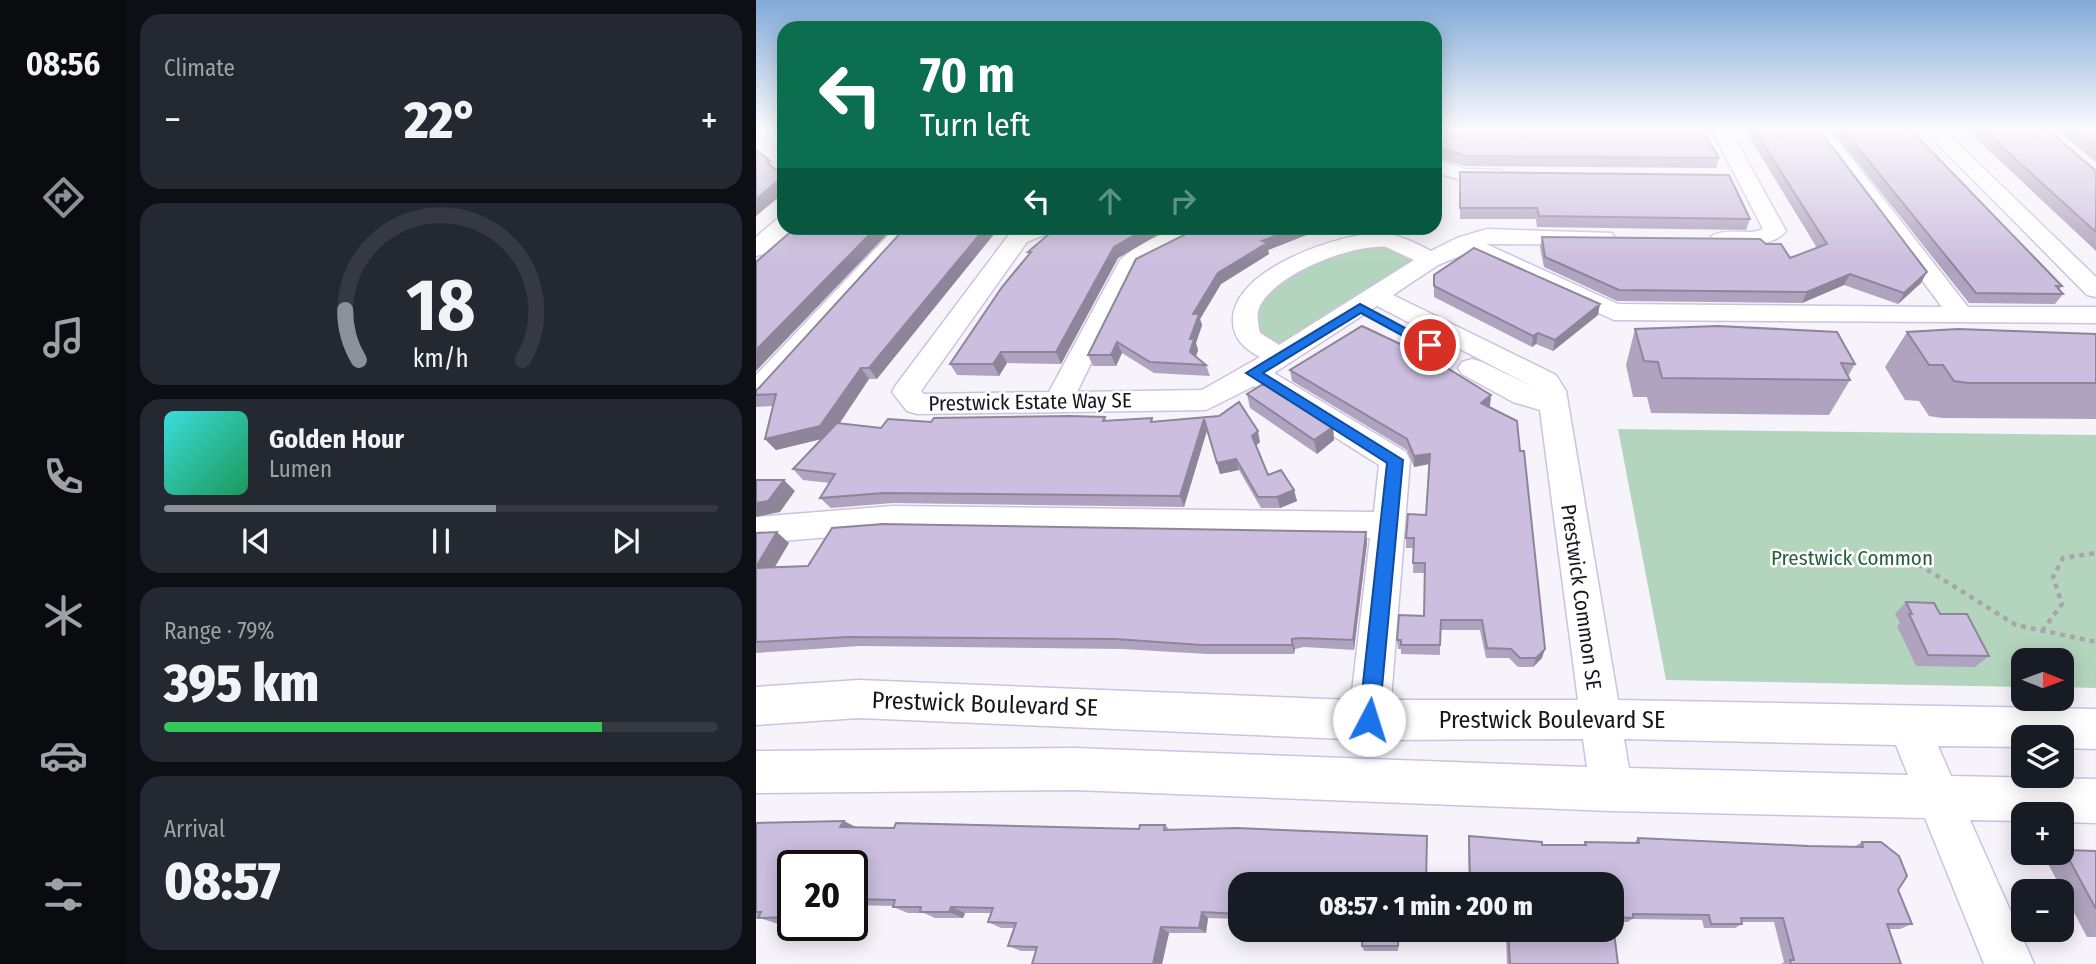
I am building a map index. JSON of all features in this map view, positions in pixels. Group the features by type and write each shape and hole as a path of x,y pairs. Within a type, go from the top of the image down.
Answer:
{"street":[{"path":"1457,173 1517,176"},
{"path":"1691,239 1759,240 1775,231 1745,173"},
{"path":"1852,173 1961,315"},
{"path":"1977,173 2096,290"},
{"path":"1721,177 1748,177"},
{"path":"756,250 777,231"},
{"path":"756,392 901,235"},
{"name":"Prestwick Estate Way SE","path":"1024,235 1019,237 906,392 917,404 1206,400 1369,302 1430,260 1465,243 1487,236 1623,238"},
{"path":"1058,402 1128,265 1138,256 1183,235"},
{"path":"1369,720 1395,460 1266,365 1259,346 1246,330 1245,312 1255,294 1282,272 1331,249 1366,240 1384,240 1430,260"},
{"path":"1465,243 1614,312 2096,315"},
{"name":"Prestwick Common SE","path":"1369,302 1523,395 1554,404 1599,719 1612,789"},
{"path":"756,530 893,519 1388,525"},
{"name":"Prestwick Boulevard SE","path":"756,706 859,699 1369,720 1599,719 1907,723 2096,729"},
{"path":"1907,723 2009,964"},
{"path":"756,772 1075,769 1612,789 2096,801"}],"path":[{"path":"2042,631 2062,604 2053,577 2063,558 2096,553"},
{"path":"1910,559 2016,625 2096,642"}],"green space":[{"path":"1366,240 1430,260 1281,355 1259,346 1255,294 1282,272"},
{"name":"Prestwick Common","path":"1618,429 2096,435 2096,688 2074,687 2074,648 2011,648 2011,687 1666,680"}],"building":[{"path":"756,173 777,173 777,182 756,199"},
{"path":"1460,173 1729,175 1750,219 1539,216 1537,208 1460,208"},
{"path":"1782,173 1852,173 1927,272 1904,293 1850,274 1807,292 1619,290 1545,257 1542,237 1760,239 1766,244 1781,244 1790,258 1827,244"},
{"path":"1879,173 1953,173 2062,286 2056,286 2063,294 1976,293"},
{"path":"2031,173 2096,173 2096,232"},
{"path":"787,235 869,235 756,350 756,262"},
{"path":"899,235 979,235 869,368 861,368 820,426 765,439 776,394 756,395 758,389"},
{"path":"1048,235 1135,235 1114,247 1056,352 1001,352 993,364 950,364 1002,287 1031,252 1028,252"},
{"path":"1184,235 1277,235 1262,241 1267,243 1218,273 1193,314 1199,314 1190,339 1194,339 1190,352 1206,365 1150,362 1117,342 1111,355 1088,355 1136,259"},
{"path":"1474,248 1600,304 1555,340 1538,333 1533,336 1434,286 1434,275"},
{"path":"1362,326 1434,360 1491,395 1481,403 1517,421 1520,451 1524,451 1545,649 1536,658 1520,658 1511,649 1487,648 1482,620 1441,620 1440,645 1401,645 1401,640 1397,640 1399,615 1424,616 1425,563 1413,563 1414,538 1406,538 1408,514 1426,515 1430,454 1414,456 1407,439 1290,370"},
{"path":"1718,326 1837,332 1855,364 1841,363 1850,380 1662,378 1658,362 1644,361 1635,329"},
{"path":"1958,329 2096,334 2096,383 1954,381 1943,365 1929,365 1907,332"},
{"path":"1263,384 1333,427 1314,440 1247,394"},
{"path":"1239,402 1258,431 1252,436 1268,475 1281,470 1294,490 1277,497 1258,497 1236,459 1217,463 1204,419 1180,496 884,493 820,498 835,474 793,469 837,423 881,428 888,419 931,422 934,418 1070,416 1105,417 1103,421 1152,418 1151,422 1219,416"},
{"path":"756,480 784,480 768,501 756,503"},
{"path":"883,524 1366,532 1353,640 1301,638 1292,639 1292,645 1202,645 1115,639 848,637 756,642 756,568 808,566 832,528"},
{"path":"777,532 756,567 756,533"},
{"path":"1906,602 1934,603 1940,614 1967,614 1989,656 1928,655"},
{"path":"844,821 840,827 894,828 896,823 1139,829 1140,825 1165,825 1164,830 1236,828 1427,836 1426,872 1228,872 1228,913 1202,912 1199,928 1161,927 1153,964 1032,964 1037,947 1008,946 1016,923 988,922 993,908 951,907 949,912 920,912 921,907 893,907 895,900 868,899 868,850 777,850 777,917 758,918 761,912 756,912 756,823"},
{"path":"1469,836 1542,842 1542,845 1586,845 1585,842 1639,843 1638,838 1863,847 1862,842 1881,842 1899,856 1907,876 1898,890 1912,924 1887,924 1901,964 1791,964 1790,960 1794,960 1783,918 1741,918 1742,924 1711,924 1709,915 1633,914 1633,918 1624,918 1624,872 1470,872"},
{"path":"2074,850 2096,851 2096,909 2072,865"},
{"path":"1362,942 1398,942 1398,946 1362,946"},
{"path":"1509,942 1615,942 1618,964 1510,964"}],"route":[{"path":"1369,720 1395,460 1253,373 1360,308 1430,345"}]}
